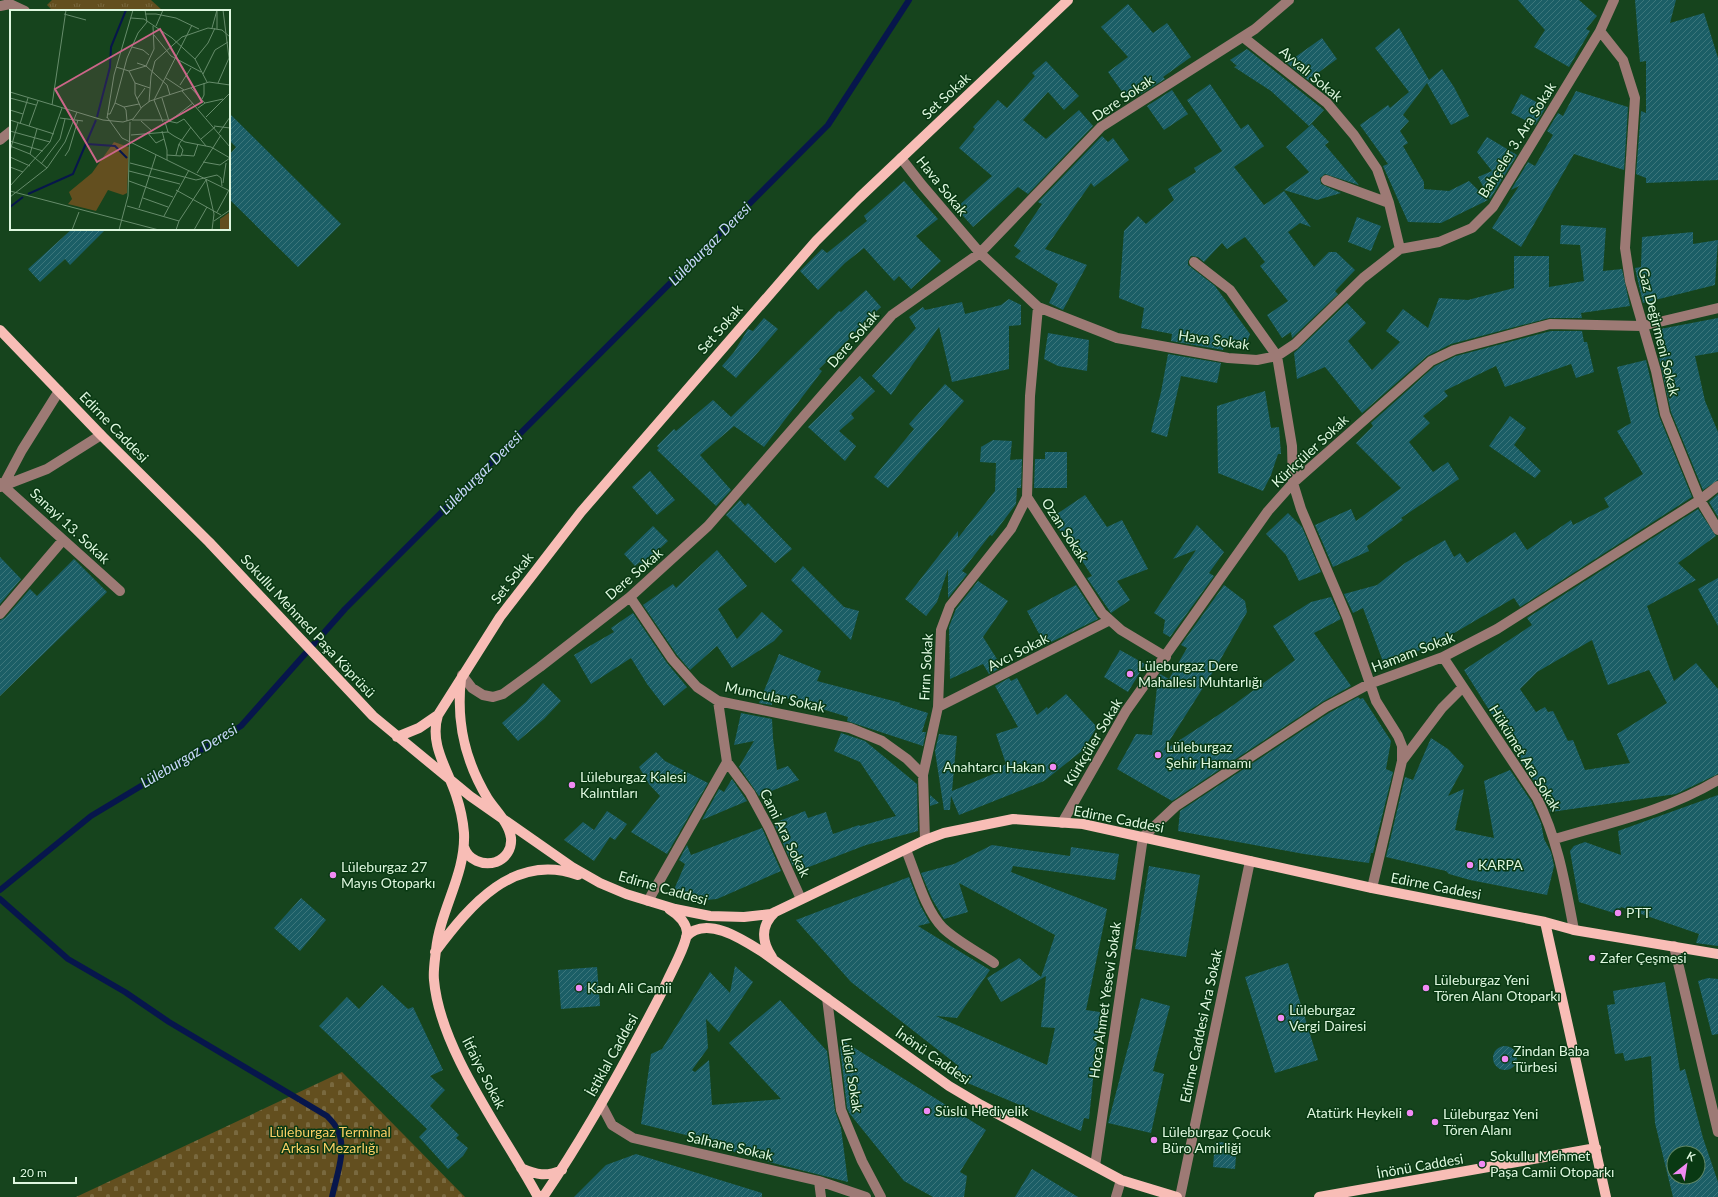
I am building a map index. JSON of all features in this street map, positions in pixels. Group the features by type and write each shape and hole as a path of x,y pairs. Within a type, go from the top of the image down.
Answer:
{"main road":[{"name":"Set Sokak","path":"397,737 419,728 438,714 500,617 582,512 816,241 901,158 1068,0"},
{"name":"Edirne Caddesi","path":"0,330 101,435 209,542"},
{"name":"Sokullu Mehmed Paşa Köprüsü","path":"209,542 387,729"},
{"path":"462,675 460,717 465,751 482,787 503,820 510,834 511,842 507,854 501,860 490,863 478,862 469,857 464,847"},
{"name":"Set Sokak","path":"438,714 435,733 440,755 450,781"},
{"name":"Edirne Caddesi","path":"387,729 450,781 572,868 600,883 648,901 697,914 744,918 776,912 925,840 944,833 1013,819 1083,824 1372,888 1546,922 1574,930 1718,954"},
{"name":"İtfaiye Sokak","path":"450,781 456,794 463,823 464,847 458,874 441,920 435,952 434,980 438,1006 451,1041 467,1075 538,1197"},
{"path":"435,952 472,906 512,878 540,869 572,873 600,883"},
{"path":"664,905 682,920 686,929 686,937"},
{"path":"775,961 766,948 764,935 767,922 776,912"},
{"path":"1546,922 1606,1197"},
{"name":"İnönü Caddesi","path":"686,937 691,932 700,928 716,929 740,938 775,961 956,1090 1121,1180 1163,1195 1178,1197"},
{"name":"İstiklal Caddesi","path":"544,1197 562,1170 601,1104 654,1008 686,937"},
{"name":"İnönü Caddesi","path":"1319,1197 1596,1148"},
{"path":"521,1168 537,1175 544,1175 562,1170"}],"street":[{"name":"Bahçeler 3. Ara Sokak","path":"1277,356 1295,344 1363,278 1400,249 1439,242 1472,228 1493,207 1600,31 1614,0"},
{"name":"Dere Sokak","path":"462,675 472,688 483,695 493,697 503,694 630,597 708,526 892,315 980,253 1101,127 1243,36 1284,2"},
{"path":"0,6 10,4 23,10"},
{"name":"Gaz Değirmeni Sokak","path":"1600,31 1623,60 1635,98 1625,248 1630,281 1656,371 1665,414 1700,500 1718,530"},
{"name":"Ayvalı Sokak","path":"1243,36 1327,103 1354,135 1377,169 1389,203 1400,249"},
{"path":"0,140 10,131"},
{"name":"Hava Sokak","path":"901,158 980,253 1038,306 1117,338 1228,358 1257,360 1277,356"},
{"path":"1326,180 1389,203"},
{"path":"1194,262 1230,290 1277,356 1288,410 1292,446 1293,483 1301,509 1347,617 1376,701 1398,736 1402,746 1402,761 1372,888"},
{"name":"Ozan Sokak","path":"1038,306 1030,396 1027,497 1102,613 1121,630 1166,657"},
{"name":"Kürkçüler Sokak","path":"1062,823 1126,711 1166,657 1268,511 1293,483 1431,361 1454,350 1550,324 1642,326 1718,308"},
{"path":"1,484 60,391"},
{"path":"1,484 47,469 101,435"},
{"name":"Sanayi 13. Sokak","path":"1,484 120,592"},
{"name":"Hamam Sokak","path":"1143,837 1176,806 1326,707 1369,684 1443,657 1498,629 1700,500 1718,486"},
{"name":"Fırın Sokak","path":"925,840 923,775 938,708 941,630 950,606 1011,529 1027,497"},
{"path":"0,614 63,540"},
{"name":"Mumcular Sokak","path":"630,597 672,659 697,687 718,701 850,728 882,742 907,759 923,775"},
{"name":"Avcı Sokak","path":"938,708 1110,620"},
{"name":"Hükümet Ara Sokak","path":"1443,657 1537,798 1555,839 1574,930"},
{"path":"1402,761 1442,708 1463,687"},
{"path":"648,901 727,762 718,701"},
{"name":"Cami Ara Sokak","path":"727,762 750,793 769,828 801,899"},
{"path":"1555,839 1655,811 1687,797 1718,780"},
{"name":"Hoca Ahmet Yesevi Sokak","path":"1095,1166 1143,837"},
{"path":"906,850 931,911 937,921 951,935 994,963"},
{"name":"Edirne Caddesi Ara Sokak","path":"1178,1197 1250,860"},
{"path":"1674,946 1718,1132"},
{"name":"Lüleci Sokak","path":"827,998 841,1110 862,1161 881,1197"},
{"name":"Salhane Sokak","path":"601,1104 612,1125 633,1138 819,1181 866,1197"},
{"path":"1116,1197 1121,1180"},
{"path":"819,1181 821,1197"}],"green space":[{"path":"52,0 151,0 162,10 52,10 47,5"},
{"name":"Lüleburgaz Terminal Arkası Mezarlığı","path":"342,1072 465,1197 76,1197"}],"building":[{"path":"1518,0 1579,0 1597,16 1586,29 1590,31 1569,67 1534,47 1545,30"},
{"path":"1635,0 1676,0 1670,23 1704,13 1718,58 1718,180 1646,183 1646,178 1636,174 1641,111 1646,113 1646,61 1640,62"},
{"path":"1128,4 1153,33 1167,23 1191,57 1163,77 1165,79 1128,100 1108,72 1128,57 1101,27"},
{"path":"1399,28 1429,80 1442,69 1454,87 1469,116 1451,125 1427,83 1403,115 1409,121 1400,131 1408,143 1403,146 1424,182 1424,189 1449,191 1469,181 1488,200 1441,223 1408,222 1383,166 1388,164 1360,125 1388,105 1390,108 1409,92 1375,48"},
{"path":"1322,38 1337,59 1308,80 1287,63"},
{"path":"1247,49 1324,110 1309,126 1271,91 1234,67 1237,66 1230,60"},
{"path":"1046,61 1079,96 1064,110 1048,92 1023,120 1046,139 1079,110 1093,126 1028,194 1018,187 973,227 956,208 992,176 959,148 975,129 973,127 998,100 1007,108 1035,76 1032,73"},
{"path":"1210,84 1241,129 1248,124 1264,146 1234,167 1264,205 1284,191 1311,227 1300,223 1288,232 1314,267 1329,252 1336,252 1355,270 1335,291 1338,294 1292,338 1291,332 1282,338 1267,315 1288,301 1260,266 1265,262 1245,237 1227,249 1222,243 1204,262 1198,257 1191,256 1188,261 1188,265 1215,286 1250,334 1244,350 1224,345 1223,350 1171,341 1172,334 1141,328 1144,308 1119,298 1124,231 1138,216 1146,224 1174,200 1168,189 1196,172 1194,168 1222,151 1187,100"},
{"path":"1172,90 1188,114 1164,130 1147,106"},
{"path":"1576,91 1628,107 1624,170 1574,154 1521,247 1492,228 1519,186 1511,190 1528,162 1535,166 1553,135 1547,131 1558,113 1563,116"},
{"path":"1521,94 1546,107 1535,125 1511,113"},
{"path":"230,114 341,224 298,267 230,200 230,154 236,147 230,141"},
{"path":"1312,124 1329,142 1325,145 1359,185 1325,174 1320,178 1321,184 1341,193 1317,200 1284,190 1309,172 1286,147"},
{"path":"1102,136 1108,142 1113,138 1129,160 1094,187 1091,183 1045,249 1087,265 1063,310 1049,303 1058,284 1015,257 1021,251 1014,246 1042,204 1038,202"},
{"path":"1487,137 1517,155 1490,199 1478,177 1492,171 1477,152"},
{"path":"904,181 938,219 916,236 941,261 911,289 899,276 894,281 864,248 845,263 818,290 800,271 822,249 827,253 867,221 864,216"},
{"path":"1357,217 1381,226 1371,251 1348,242"},
{"path":"1561,225 1606,228 1603,271 1622,269 1630,306 1581,313 1582,318 1549,318 1451,344 1427,356 1362,413 1325,367 1297,379 1294,353 1347,303 1366,323 1348,341 1372,370 1400,342 1386,331 1403,309 1428,328 1439,298 1468,300 1514,288 1514,256 1549,256 1549,287 1584,281 1580,245 1560,244"},
{"path":"71,230 105,230 70,265 65,259 40,282 28,269"},
{"path":"1693,232 1693,244 1718,240 1715,285 1643,303 1635,268 1641,267 1642,237"},
{"path":"866,290 881,307 857,329 858,330 819,369 822,371 764,447 734,426 700,455 731,490 716,506 657,450 659,448 657,446 674,429 676,431 713,400 731,417 839,311 841,312"},
{"path":"1009,299 1021,305 1021,325 1009,326 1009,369 952,382 939,327 891,395 872,376 916,328 909,317 923,307 925,310 962,302 965,314 1001,305"},
{"path":"764,318 778,329 736,378 722,366 734,352 748,329 753,331"},
{"path":"1718,318 1718,352 1695,356 1705,401 1718,432 1718,480 1703,490 1671,412 1659,357 1665,355 1660,329"},
{"path":"1551,331 1582,331 1584,342 1587,342 1594,372 1576,378 1571,364 1505,387 1496,366 1444,391 1448,396 1423,416 1430,423 1409,442 1433,472 1448,462 1459,479 1401,518 1403,520 1367,546 1369,551 1333,567 1315,525 1351,509 1356,521 1401,488 1356,443 1373,426 1371,423 1435,366 1456,356"},
{"path":"1048,333 1089,340 1087,371 1058,366 1044,359"},
{"path":"1168,354 1221,363 1217,383 1181,376 1167,437 1151,432 1161,392"},
{"path":"1646,360 1659,416 1692,497 1520,607 1514,598 1449,636 1385,667 1363,608 1353,613 1344,594 1377,585 1405,563 1445,540 1454,557 1460,553 1467,563 1515,532 1527,550 1571,520 1573,525 1609,507 1604,498 1643,474 1617,431 1631,423 1617,367"},
{"path":"860,376 875,391 851,414 854,418 839,431 856,446 845,461 808,427"},
{"path":"945,384 964,401 888,488 874,477 914,429 909,424"},
{"path":"1265,391 1271,428 1279,427 1281,454 1278,454 1271,475 1263,491 1218,473 1217,406"},
{"path":"1510,416 1526,428 1514,445 1541,471 1535,478 1489,446"},
{"path":"993,440 1012,441 1010,460 1022,459 1021,488 1017,488 1016,504 992,536 990,535 962,571 967,574 948,598 948,569 937,602 926,616 905,599 958,531 958,538 995,491 996,463 980,462 981,447"},
{"path":"1045,452 1067,452 1067,488 1034,488 1035,459 1045,459"},
{"path":"650,471 675,500 657,515 632,487"},
{"path":"1718,494 1718,517 1709,502"},
{"path":"1085,495 1107,527 1122,520 1148,569 1117,581 1130,600 1111,613 1087,578 1092,576 1069,541 1068,542 1051,518"},
{"path":"740,500 745,506 748,503 792,549 775,563 726,515"},
{"path":"1698,509 1716,536 1678,563 1696,580 1647,606 1674,681 1696,663 1718,689 1718,774 1676,794 1551,812 1542,794 1464,670 1532,625 1527,618","holes":["1592,640 1608,685 1649,670 1667,703 1617,734 1630,763 1585,770 1573,740 1568,741 1553,711 1548,712 1545,707 1536,712 1520,689 1537,672"]},
{"path":"1288,513 1302,527 1321,572 1299,581 1286,555 1266,534"},
{"path":"1197,525 1224,552 1209,573 1214,576 1170,637 1163,633 1165,620 1154,613 1196,550 1173,559"},
{"path":"653,526 668,541 642,565 640,562 635,566 624,554"},
{"path":"717,550 747,586 718,609 737,639 762,612 783,631 774,641 732,668 717,646 690,670 677,655 643,605 673,584 676,588"},
{"path":"0,557 21,579 0,604"},
{"path":"74,559 107,592 0,696 0,620 5,618 30,589 37,596"},
{"path":"803,566 844,607 859,611 851,640 791,580"},
{"path":"1718,578 1718,626 1698,589"},
{"path":"978,581 1008,601 983,637 1002,667 989,674 983,664 950,679 949,627 956,609"},
{"path":"1076,585 1098,619 1045,645 1027,611"},
{"path":"1224,585 1245,601 1247,612 1218,664 1163,751 1232,706 1295,660 1273,626 1311,602 1331,597 1341,619 1314,633 1351,686 1322,702 1172,801 1117,769 1136,734 1152,735 1158,677 1160,674 1169,679 1187,648 1181,645"},
{"path":"633,613 667,663 687,687 664,706 647,684 631,658 591,684 574,655 614,632 611,628"},
{"path":"1120,650 1145,664 1128,692 1104,677"},
{"path":"779,654 821,671 817,681 901,703 899,704 928,713 922,732 926,732 923,746 847,721 848,717 783,697 782,699 771,695 772,705 759,703"},
{"path":"1009,678 1011,681 1017,678 1037,715 1047,707 1048,709 1066,694 1097,727 1083,750 1044,781 959,815 951,796 950,810 944,810 935,751 939,734 957,736 952,791 1003,770 1002,766 1006,764 996,734 1018,727 995,686"},
{"path":"543,683 561,701 544,719 518,741 502,723 526,702"},
{"path":"1358,697 1360,699 1363,698 1391,741 1386,769 1393,772 1373,853 1371,853 1369,863 1304,854 1178,831 1180,811 1329,713"},
{"path":"741,713 772,719 777,770 788,766 799,780 759,796 739,767 754,741 734,745"},
{"path":"841,733 865,741 917,784 918,831 866,845 801,870 798,864 793,866 774,823 805,811 808,818 826,812 833,834 859,825 860,826 896,816 860,762 834,751"},
{"path":"1431,738 1448,749 1464,766 1448,796 1464,789 1455,830 1494,838 1484,781 1510,770 1531,801 1541,823 1544,839 1551,852 1554,866 1547,895 1470,880 1449,874 1446,871 1386,857 1405,777 1413,780"},
{"path":"656,752 665,761 708,783 667,854 631,832 660,796 649,784 639,767"},
{"path":"732,779 747,801 702,820 719,789 724,792"},
{"path":"930,795 939,803 930,806"},
{"path":"1718,795 1718,946 1696,943 1699,934 1621,907 1617,914 1579,902 1570,851 1574,846 1585,842 1621,855 1618,831"},
{"path":"607,811 627,824 615,840 610,837 594,861 564,840 583,822 594,830"},
{"path":"762,828 781,871 717,899 706,900 673,892 685,864 679,860 687,845 691,855"},
{"path":"992,845 1070,856 1071,847 1119,854 1115,880 1013,866 1011,872 1107,909 1086,1010 1100,1012 1089,1119 1084,1118 1081,1131 951,1076 956,1064 851,982 796,920 909,877 920,905 930,923 918,926 990,970 957,1018 936,1016 1047,1065 1055,1028 1041,1027 1046,976 1001,1002 987,978 1019,958 1041,977 1055,935 959,883 968,912 944,919 932,899 921,873 954,864"},
{"path":"1149,866 1200,875 1186,957 1135,949"},
{"path":"301,898 326,920 300,951 274,928"},
{"name":"Lüleburgaz Vergi Dairesi","path":"1288,963 1318,1060 1275,1073 1245,977"},
{"path":"735,966 753,982 719,1032 706,1019 708,1048 692,1070 695,1072 709,1060 712,1105 781,1099 729,1043 780,1000 827,1051 835,1111 841,1128 848,1182 773,1163 707,1144 686,1135 641,1124 651,1054 662,1049 710,972 730,993"},
{"name":"Kadı Ali Camii","path":"597,967 600,1006 561,1009 558,970"},
{"path":"1708,978 1718,979 1718,1034 1712,1035 1698,981"},
{"path":"1665,982 1680,1071 1685,1069 1705,1145 1666,1145 1666,1168 1655,1123 1651,1056 1625,1061 1623,1053 1615,1054 1607,1005 1615,1004 1613,991"},
{"path":"382,985 408,1009 413,1007 443,1070 430,1076 445,1090 430,1106 459,1135 456,1138 468,1148 463,1156 448,1169 419,1137 427,1129 319,1026 347,997 359,1009"},
{"path":"1141,998 1170,1006 1153,1071 1164,1074 1151,1133 1108,1123"},
{"path":"845,1042 986,1130 960,1172 967,1176 964,1197 933,1197 904,1181 850,1114 847,1108 840,1047"},
{"name":"Zindan Baba Türbesi","path":"1505,1046 1510,1047 1516,1053 1516,1063 1510,1069 1505,1070 1500,1069 1494,1063 1493,1058 1494,1053 1500,1047"},
{"path":"1215,1142 1237,1143 1235,1169 1213,1167"},
{"path":"1706,1147 1718,1182 1718,1197 1673,1197 1670,1185 1706,1185"},
{"path":"636,1154 762,1193 762,1197 574,1197 606,1165"},
{"path":"1032,1169 1078,1197 1015,1197"}],"waterway":[{"name":"Lüleburgaz Deresi","path":"0,890 91,816 241,726 345,609 828,125 909,0"},
{"path":"0,899 68,959 125,992 169,1022 327,1116 336,1127 341,1145 340,1163 332,1197"}],"place":[{"name":"Lüleburgaz Dere Mahallesi Muhtarlığı","path":"1130,674"},
{"name":"Lüleburgaz Şehir Hamamı","path":"1158,755"},
{"name":"Anahtarcı Hakan","path":"1053,767"},
{"name":"Lüleburgaz Kalesi Kalıntıları","path":"572,785"},
{"name":"KARPA","path":"1470,865"},
{"name":"Lüleburgaz 27 Mayıs Otoparkı","path":"333,875"},
{"name":"PTT","path":"1618,913"},
{"name":"Zafer Çeşmesi","path":"1592,958"},
{"name":"Kadı Ali Camii","path":"579,988"},
{"name":"Lüleburgaz Yeni Tören Alanı Otoparkı","path":"1426,988"},
{"name":"Lüleburgaz Vergi Dairesi","path":"1281,1018"},
{"name":"Zindan Baba Türbesi","path":"1505,1059"},
{"name":"Süslü Hediyelik","path":"927,1111"},
{"name":"Atatürk Heykeli","path":"1410,1113"},
{"name":"Lüleburgaz Yeni Tören Alanı","path":"1435,1122"},
{"name":"Lüleburgaz Çocuk Büro Amirliği","path":"1154,1140"},
{"name":"Sokullu Mehmet Paşa Camii Otoparkı","path":"1482,1164"}]}
